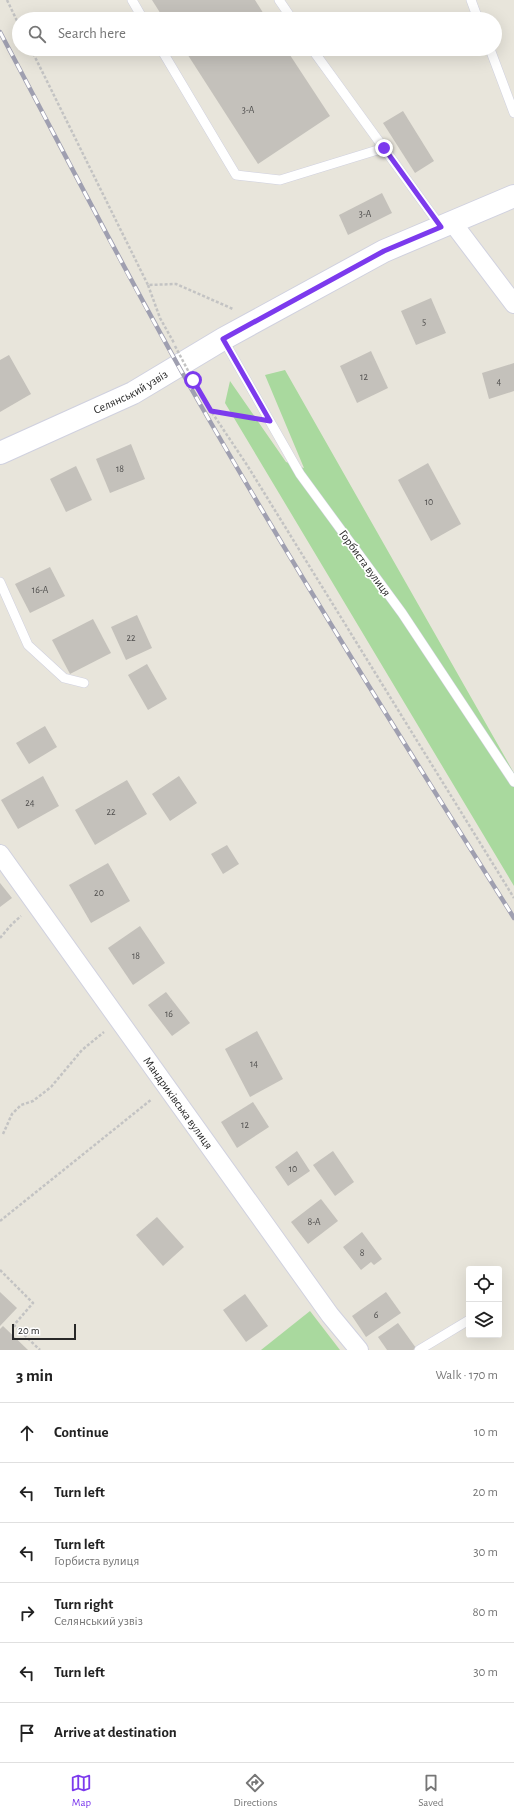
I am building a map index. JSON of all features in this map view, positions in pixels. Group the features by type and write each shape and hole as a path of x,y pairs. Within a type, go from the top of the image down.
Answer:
{"street":[{"name":"Селянський узвіз","path":"0,453 132,393 223,339 384,251 514,196"},
{"path":"447,225 514,304"},
{"name":"Мандриківська вулиця","path":"0,854 330,1315 359,1350"}],"lane":[{"path":"132,0 139,12"},
{"path":"279,0 287,12"},
{"path":"471,0 475,12"},
{"path":"165,56 236,175 280,180 384,148"},
{"path":"317,56 384,148 447,225"},
{"path":"493,56 514,113"},
{"name":"Горбиста вулиця","path":"223,339 300,474 402,613 514,782"},
{"path":"0,582 28,645 64,678 84,683"},
{"path":"419,1350 466,1322"}],"path":[{"path":"7,0 13,12"},
{"path":"34,56 148,285 160,318 193,380 514,898"},
{"path":"148,285 176,284 237,311"},
{"path":"211,411 270,421"},
{"path":"0,938 12,924 36,904"},
{"path":"2,1134 12,1114 21,1105 34,1101 51,1086 82,1050 118,1020"},
{"path":"0,1221 167,1088"},
{"path":"0,1270 33,1303 14,1325 40,1350"}],"green space":[{"path":"285,370 514,773 514,886 225,403 230,381 286,462 304,468 265,375"},
{"path":"310,1311 340,1350 261,1350"}],"building":[{"path":"152,0 255,0 263,12 160,12"},
{"path":"189,56 291,56 330,116 258,164"},
{"path":"403,111 434,161 415,173 383,123"},
{"path":"382,193 392,213 348,235 339,215"},
{"path":"431,298 446,333 416,345 401,311"},
{"path":"371,351 388,388 357,403 340,366"},
{"path":"9,355 31,394 0,412 0,360"},
{"path":"514,363 514,391 489,399 482,373"},
{"path":"131,444 145,479 110,493 96,459"},
{"path":"428,463 461,524 431,541 398,480"},
{"path":"76,466 92,500 66,512 50,479"},
{"path":"50,567 65,596 30,613 15,584"},
{"path":"137,615 152,648 126,660 111,627"},
{"path":"93,619 111,653 70,674 52,640"},
{"path":"147,664 167,699 148,710 128,675"},
{"path":"45,726 57,747 29,764 16,743"},
{"path":"43,776 59,806 18,829 1,800"},
{"path":"179,776 197,803 170,821 152,794"},
{"path":"127,780 147,814 95,845 75,810"},
{"path":"227,845 239,864 223,874 211,854"},
{"path":"108,863 130,901 91,923 69,885"},
{"path":"0,883 12,898 0,907"},
{"path":"140,926 165,963 133,985 108,948"},
{"path":"166,992 190,1023 172,1036 148,1005"},
{"path":"257,1031 283,1079 250,1097 225,1049"},
{"path":"253,1102 269,1127 237,1148 221,1122"},
{"path":"297,1151 310,1171 288,1186 275,1167"},
{"path":"333,1151 354,1182 335,1196 313,1165"},
{"path":"321,1199 338,1221 308,1244 291,1222"},
{"path":"157,1217 184,1247 163,1266 136,1235"},
{"path":"362,1232 382,1259 374,1265 371,1262 361,1270 343,1247"},
{"path":"0,1292 17,1308 0,1326"},
{"path":"386,1292 401,1313 366,1337 352,1316"},
{"path":"245,1294 268,1326 246,1342 223,1310"},
{"path":"398,1323 416,1348 413,1350 387,1350 378,1337"},
{"path":"3,1326 28,1350 0,1350 0,1329"}],"railway":[{"path":"0,32 12,55"},
{"path":"13,56 123,265 200,404 315,598 514,918"}],"route":[{"path":"193,380 211,411 270,421 223,339 384,251 441,227 384,148"}]}
